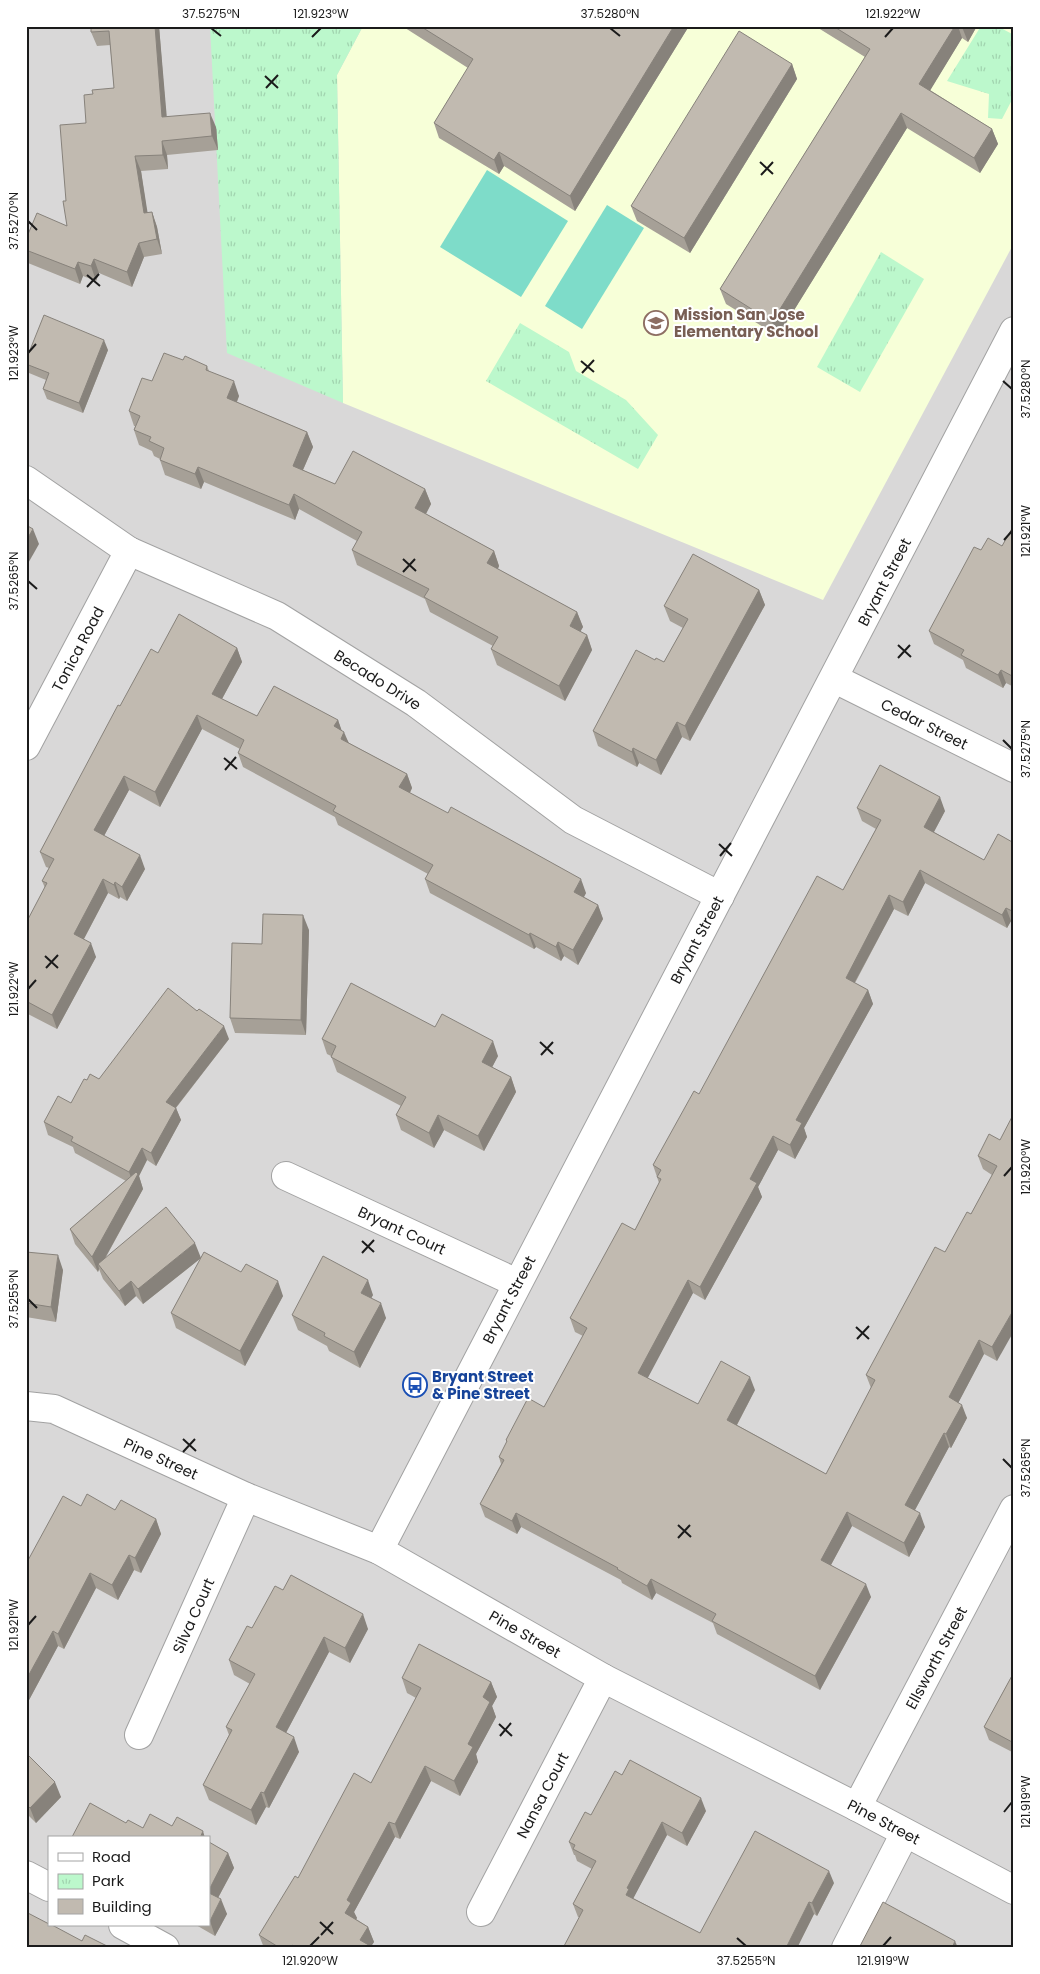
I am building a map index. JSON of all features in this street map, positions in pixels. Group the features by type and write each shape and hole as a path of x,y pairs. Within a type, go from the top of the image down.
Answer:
{"street":[{"name":"Bryant Street","path":"379,1550 517,1283 835,679 1014,331"},
{"name":"Becado Drive","path":"26,480 129,551 277,616 416,703 573,820 720,896"},
{"name":"Tonica Road","path":"26,746 129,551"},
{"name":"Cedar Street","path":"835,679 1014,768"},
{"name":"Bryant Court","path":"286,1176 517,1283"},
{"name":"Pine Street","path":"26,1406 54,1409 246,1497 379,1550 603,1678 1014,1890"},
{"name":"Silva Court","path":"139,1735 246,1497"},
{"name":"Ellsworth Street","path":"857,1808 1014,1509"},
{"name":"Nansa Court","path":"481,1912 603,1678"},
{"path":"846,1948 905,1833"},
{"path":"26,1875 48,1886"},
{"path":"125,1926 165,1948"}],"shaded area":[{"path":"26,26 1014,26 1014,1948 26,1948"},
{"name":"Mission San Jose Elementary School","path":"363,26 1014,26 1014,243 823,600 343,403 337,75"},
{"path":"487,170 568,221 521,297 440,247"},
{"path":"607,205 644,228 582,329 545,306"}],"green space":[{"path":"210,26 363,26 337,75 343,403 227,353"},
{"path":"981,26 997,26 1014,35 1014,96 1002,119 988,118 989,94 947,81"},
{"path":"881,252 924,279 860,392 817,367"},
{"path":"520,323 569,352 576,371 626,400 658,435 638,469 486,381"}],"building":[{"path":"91,26 155,26 162,117 210,113 212,136 162,141 163,155 135,156 144,213 152,212 157,239 139,243 127,272 94,259 91,266 78,262 75,269 26,250 26,239 37,213 67,226 63,201 66,201 60,125 86,123 84,95 93,94 92,90 114,88 109,31 91,32"},
{"path":"420,26 674,26 570,196 499,152 494,160 434,123 473,59"},
{"path":"833,26 955,26 919,84 992,129 974,158 901,113 772,322 720,289 870,49"},
{"path":"739,31 792,64 684,238 631,206"},
{"path":"44,315 104,340 79,403 43,389 49,373 26,364"},
{"path":"164,353 183,360 185,356 207,366 206,370 234,381 227,398 307,432 293,466 335,484 353,451 425,489 415,508 494,551 487,563 577,612 570,626 587,635 559,686 491,649 498,637 424,597 429,589 352,550 362,532 294,494 289,505 198,467 195,474 160,460 164,448 149,441 151,437 134,430 140,416 129,411 142,378 152,381"},
{"path":"26,525 33,529 26,541"},
{"path":"1014,525 1014,677 1001,670 998,675 961,655 964,650 929,631 974,547 981,550 988,538 1002,546"},
{"path":"693,554 759,590 685,726 677,722 656,760 633,748 632,752 593,731 636,650 655,660 656,658 664,662 688,619 664,606"},
{"path":"179,614 237,648 212,694 257,716 274,686 338,720 334,726 344,732 341,739 407,774 399,787 448,813 451,807 581,879 574,892 598,905 573,950 558,942 556,947 530,933 529,935 425,879 433,865 333,811 336,806 238,753 244,740 197,715 155,792 124,776 94,830 140,855 122,887 115,882 114,885 103,879 74,934 91,943 52,1015 26,1001 26,923 47,883 42,881 54,859 40,852 118,705 120,706 151,649 158,653"},
{"path":"880,765 940,797 924,827 984,860 998,834 1014,843 1014,912 1006,908 1002,915 920,870 903,902 889,895 846,978 868,990 796,1120 802,1123 790,1145 773,1136 750,1179 757,1183 700,1287 688,1280 638,1373 698,1404 721,1361 750,1377 727,1420 826,1474 875,1380 866,1375 935,1247 945,1252 967,1212 971,1214 997,1166 978,1156 989,1134 1000,1140 1014,1113 1014,1309 992,1347 979,1340 949,1397 962,1405 946,1434 944,1433 905,1505 920,1513 904,1543 847,1512 821,1560 866,1584 815,1676 712,1621 716,1614 651,1579 647,1586 618,1568 516,1513 512,1521 480,1504 504,1460 499,1457 528,1398 544,1407 587,1328 570,1318 622,1223 635,1230 661,1179 657,1177 661,1170 653,1165 694,1091 699,1094 817,876 843,890 881,820 857,808"},
{"path":"263,914 303,915 301,1020 230,1018 232,943 262,944"},
{"path":"351,983 435,1027 442,1014 493,1041 482,1062 511,1077 478,1136 438,1115 429,1133 396,1115 406,1097 331,1057 336,1046 322,1039"},
{"path":"168,988 197,1011 199,1009 224,1026 166,1102 176,1108 151,1153 142,1148 129,1172 71,1141 73,1137 44,1122 58,1096 71,1103 84,1079 87,1080 90,1074 99,1079"},
{"path":"136,1172 138,1174 92,1257 70,1229"},
{"path":"166,1207 195,1243 138,1289 131,1281 119,1291 98,1264"},
{"path":"26,1252 58,1255 51,1307 26,1303"},
{"path":"204,1252 241,1272 246,1264 278,1281 240,1351 171,1313"},
{"path":"323,1256 368,1280 361,1293 381,1303 354,1352 324,1336 325,1333 292,1315"},
{"path":"87,1494 115,1510 121,1500 156,1519 135,1558 129,1555 112,1585 90,1573 58,1634 53,1631 26,1680 26,1564 63,1496 81,1506"},
{"path":"291,1575 363,1614 345,1648 324,1637 276,1727 294,1737 264,1793 261,1792 251,1810 203,1785 232,1730 226,1727 255,1674 229,1660 247,1626 252,1628 275,1586 283,1590"},
{"path":"419,1644 491,1682 483,1697 490,1702 468,1744 473,1747 454,1781 425,1766 395,1824 389,1822 347,1900 351,1903 345,1913 368,1927 360,1940 374,1948 296,1948 292,1945 291,1948 280,1948 259,1935 295,1876 298,1878 354,1773 371,1783 421,1688 402,1678"},
{"path":"1014,1672 1014,1743 984,1727"},
{"path":"26,1753 55,1782 30,1808 26,1804"},
{"path":"630,1760 701,1798 682,1833 662,1822 627,1888 629,1889 626,1895 700,1933 755,1831 829,1871 812,1903 809,1902 786,1948 563,1948 583,1910 573,1904 596,1861 573,1849 575,1845 569,1842 585,1812 591,1815 615,1771 622,1775"},
{"path":"90,1803 126,1823 128,1820 143,1828 150,1814 172,1826 177,1817 203,1831 201,1836 73,1836"},
{"path":"210,1843 228,1853 210,1888"},
{"path":"210,1894 221,1899 210,1921"},
{"path":"883,1902 955,1941 952,1948 859,1948"},
{"path":"26,1912 48,1923 48,1926 54,1926 82,1941 85,1935 111,1948 26,1948"}],"place":[{"name":"Mission San Jose Elementary School","path":"656,323"},
{"name":"Bryant Street & Pine Street","path":"415,1385"}]}
